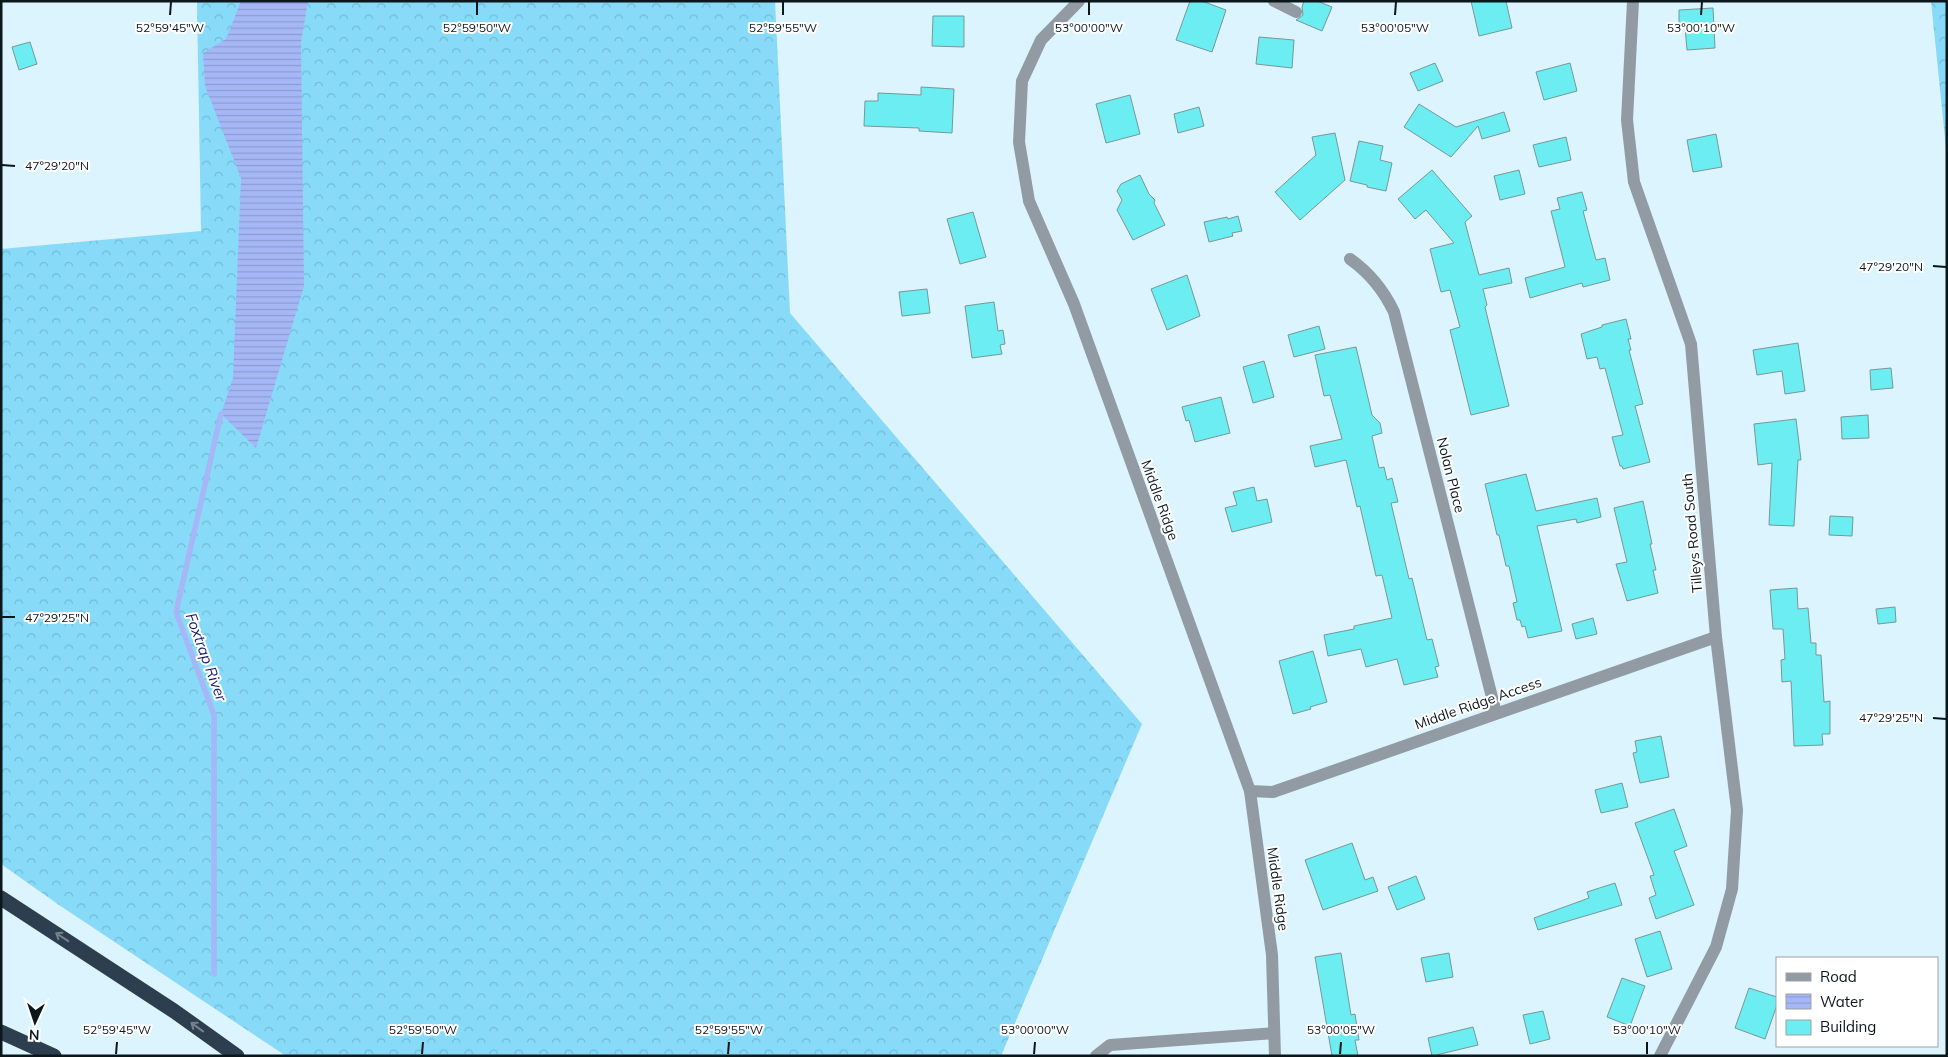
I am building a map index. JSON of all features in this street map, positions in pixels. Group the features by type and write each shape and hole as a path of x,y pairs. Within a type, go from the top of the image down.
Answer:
{"highway":[{"path":"1,898 174,1011 237,1056"},
{"path":"1,1032 54,1056"}],"street":[{"name":"Middle Ridge","path":"1080,1 1041,40 1022,81 1019,142 1029,201 1074,304 1250,791 1272,956 1275,1056"},
{"path":"1274,1 1296,12"},
{"name":"Tilleys Road South","path":"1633,1 1627,120 1634,182 1691,344 1716,637 1737,810 1732,889 1716,947 1660,1056"},
{"name":"Nolan Place","path":"1350,259 1373,277 1382,288 1398,324 1496,713"},
{"name":"Middle Ridge Access","path":"1250,791 1273,792 1716,637"},
{"path":"1096,1056 1110,1046 1274,1033"}],"green space":[{"path":"197,1 775,1 790,313 1142,724 1001,1056 286,1056 59,905 1,864 1,249 201,231"},
{"path":"1931,1 1947,1 1947,158"}],"water":[{"path":"241,1 308,1 301,42 304,286 256,448 221,414 233,378 241,178 205,86 203,53 226,39"}],"building":[{"path":"1190,1 1202,1 1226,10 1212,52 1176,40"},
{"path":"1304,1 1317,1 1332,7 1322,31 1296,20 1303,15 1302,7"},
{"path":"1471,1 1506,1 1512,28 1479,36"},
{"path":"1713,8 1715,48 1687,50 1685,27 1679,22 1679,10"},
{"path":"933,16 964,16 964,47 932,46"},
{"path":"1259,37 1294,40 1292,68 1256,64"},
{"path":"30,42 37,64 19,70 12,47"},
{"path":"1435,63 1443,81 1418,91 1410,73"},
{"path":"1570,63 1577,91 1544,100 1536,72"},
{"path":"921,87 954,89 952,133 919,131 919,128 864,126 865,101 878,101 878,93 921,95"},
{"path":"1130,95 1140,134 1106,143 1096,104"},
{"path":"1419,104 1456,127 1504,112 1510,131 1482,139 1478,126 1451,157 1404,127"},
{"path":"1199,107 1204,126 1178,133 1174,114"},
{"path":"1335,133 1345,180 1300,220 1275,192 1316,155 1312,137"},
{"path":"1716,134 1722,167 1693,172 1687,140"},
{"path":"1566,137 1571,160 1539,167 1533,145"},
{"path":"1359,141 1383,146 1380,160 1392,163 1386,191 1350,181"},
{"path":"1432,170 1472,216 1465,222 1479,275 1509,268 1512,283 1483,289 1487,305 1485,307 1509,406 1471,415 1450,330 1460,327 1450,290 1441,292 1430,249 1454,243 1426,210 1415,219 1398,199"},
{"path":"1519,170 1525,194 1500,200 1494,176"},
{"path":"1140,175 1149,194 1155,200 1154,203 1165,225 1133,240 1117,210 1122,200 1117,191 1121,184"},
{"path":"1582,192 1587,210 1583,211 1596,260 1605,258 1610,280 1583,287 1582,283 1530,298 1525,278 1565,267 1551,211 1560,209 1557,198"},
{"path":"973,212 986,257 960,264 947,219"},
{"path":"1238,216 1242,231 1232,233 1233,236 1209,242 1204,222"},
{"path":"1187,275 1200,316 1167,330 1151,289"},
{"path":"927,289 930,313 902,316 899,292"},
{"path":"994,302 998,331 1003,330 1005,344 1000,345 1002,354 972,358 965,306"},
{"path":"1626,319 1631,339 1628,339 1631,350 1629,350 1643,404 1635,406 1650,462 1623,469 1620,466 1612,437 1623,435 1605,368 1600,369 1597,357 1587,359 1581,334 1602,327 1602,325"},
{"path":"1319,326 1325,349 1294,357 1288,335"},
{"path":"1798,343 1805,391 1785,394 1782,371 1757,375 1753,350"},
{"path":"1356,347 1372,415 1380,423 1382,433 1372,436 1379,468 1384,467 1387,480 1392,478 1398,502 1391,503 1409,579 1412,578 1427,640 1432,639 1439,666 1435,667 1438,677 1404,685 1397,659 1366,667 1361,649 1328,656 1324,635 1392,618 1382,575 1376,576 1360,506 1357,507 1346,460 1315,467 1310,446 1342,439 1330,395 1324,396 1315,355"},
{"path":"1264,361 1274,397 1253,403 1243,367"},
{"path":"1891,368 1893,388 1871,390 1870,370"},
{"path":"1221,397 1230,433 1195,442 1189,420 1186,421 1182,407"},
{"path":"1868,415 1869,438 1842,439 1841,417"},
{"path":"1796,419 1801,460 1798,460 1794,526 1769,525 1772,463 1758,465 1754,424"},
{"path":"1526,474 1536,511 1597,498 1601,517 1577,523 1576,519 1537,526 1562,631 1528,638 1525,626 1522,627 1520,620 1517,620 1513,603 1517,602 1509,566 1506,566 1485,484"},
{"path":"1254,487 1257,501 1267,499 1272,522 1232,532 1225,508 1237,505 1233,492"},
{"path":"1643,501 1652,544 1650,544 1656,570 1653,570 1658,593 1627,601 1616,564 1627,562 1614,508"},
{"path":"1830,516 1853,517 1852,536 1829,535"},
{"path":"1797,588 1798,609 1808,608 1811,643 1816,643 1816,655 1821,655 1824,702 1830,701 1830,734 1822,734 1823,745 1794,746 1791,681 1782,682 1781,660 1785,659 1783,629 1773,629 1770,590"},
{"path":"1895,607 1896,622 1878,624 1876,609"},
{"path":"1593,618 1597,634 1576,639 1572,624"},
{"path":"1313,651 1327,702 1293,714 1279,661"},
{"path":"1661,736 1669,777 1640,783 1633,753 1637,752 1635,741"},
{"path":"1622,783 1628,807 1601,813 1595,790"},
{"path":"1674,809 1687,846 1674,851 1694,905 1656,919 1649,898 1656,895 1650,876 1654,875 1635,823"},
{"path":"1352,843 1365,880 1373,877 1378,891 1323,910 1305,860"},
{"path":"1416,876 1425,899 1397,910 1388,887"},
{"path":"1615,883 1622,905 1538,930 1534,918 1589,898 1587,892"},
{"path":"1660,931 1672,969 1647,977 1635,939"},
{"path":"1341,953 1351,1015 1355,1014 1359,1040 1355,1040 1358,1056 1332,1056 1315,957"},
{"path":"1449,953 1453,977 1426,982 1421,958"},
{"path":"1622,978 1645,986 1630,1026 1607,1017"},
{"path":"1749,988 1776,997 1776,1008 1765,1039 1735,1028"},
{"path":"1543,1011 1550,1039 1530,1044 1523,1015"},
{"path":"1473,1027 1478,1045 1432,1056 1428,1038"}],"waterway":[{"name":"Foxtrap River","path":"214,974 214,715 176,612 221,414"}]}
